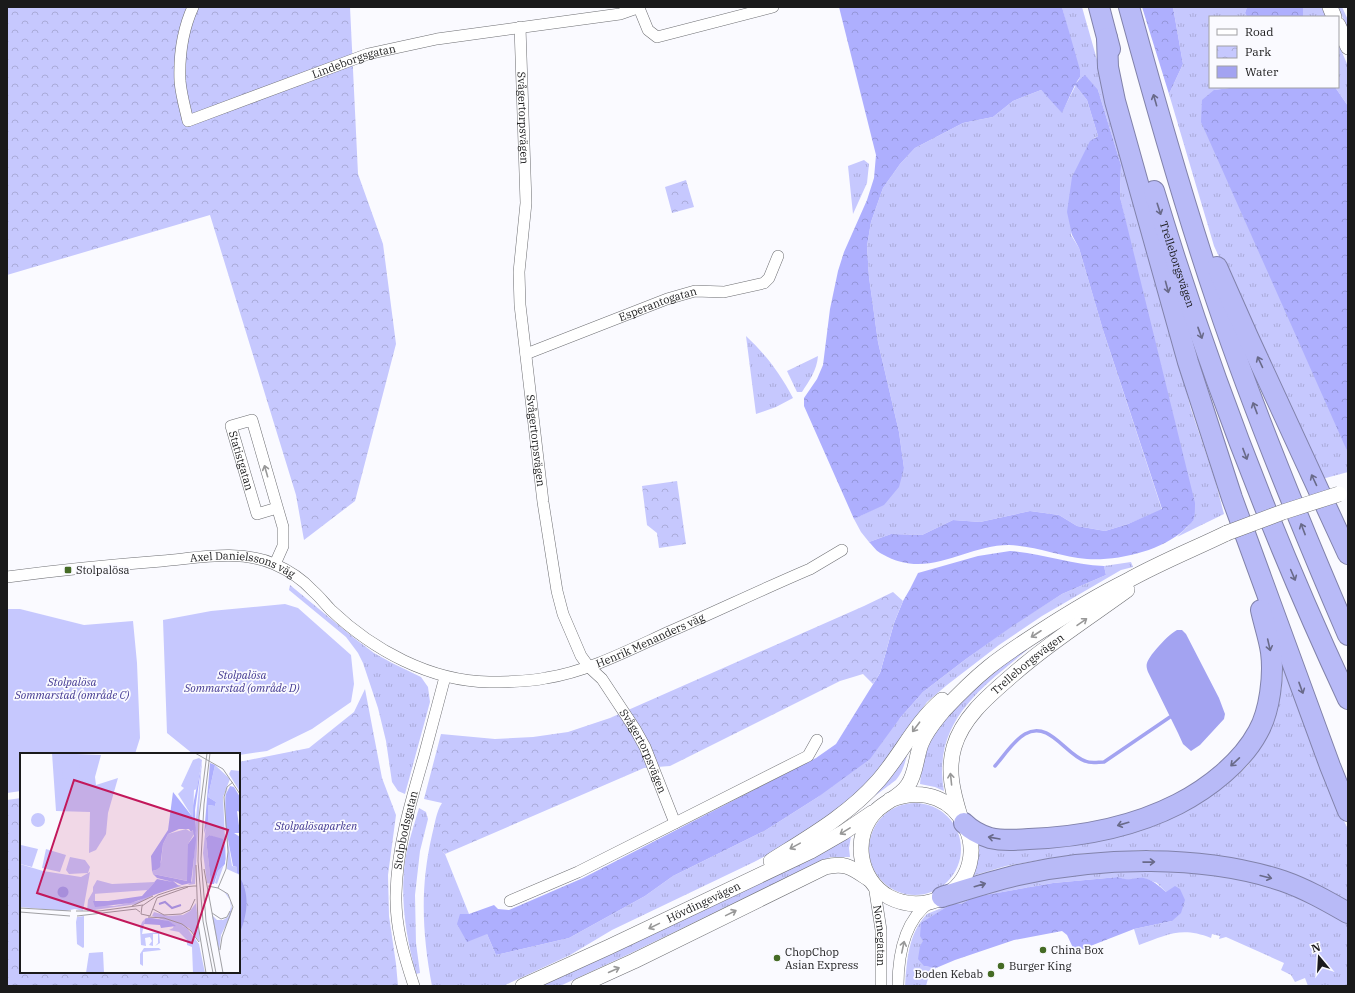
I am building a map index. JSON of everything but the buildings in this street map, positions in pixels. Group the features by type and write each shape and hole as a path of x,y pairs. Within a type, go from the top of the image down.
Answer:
{"highway":[{"name":"Trelleborgsvägen","path":"1099,7 1156,199 1196,322 1236,432 1282,547 1348,699"},
{"path":"1129,7 1188,214 1214,296 1307,540 1348,635"},
{"path":"1107,38 1108,67 1117,108 1188,362 1232,498 1330,766 1348,811"},
{"path":"1166,137 1185,174 1210,248 1242,324 1348,554"},
{"path":"962,820 970,828 982,835 1001,840 1053,838 1112,827 1143,818 1178,804 1200,791 1238,760 1259,731 1269,701 1272,676 1271,653 1232,498"},
{"path":"936,900 997,880 1054,868 1116,862 1180,861 1228,867 1283,881 1322,898 1348,913"}],"street":[{"name":"Lindeborgsgatan","path":"193,7 183,39 180,58 180,82 188,121 368,54 437,39 620,14 640,7"},
{"path":"640,7 648,30 657,37 773,7"},
{"name":"Svågertorpsvägen","path":"520,27 526,203 519,278 520,305 543,502 557,591 563,614 581,656 589,667 602,679 642,741 675,823"},
{"path":"1339,27 1348,47"},
{"name":"Esperantogatan","path":"526,354 667,299 695,290 724,292 764,283 769,278 778,256"},
{"name":"Statistgatan","path":"274,564 283,546 284,528 252,420 231,426 257,514 277,508"},
{"name":"Trelleborgsvägen","path":"890,800 903,791 909,784 921,743 926,733 944,710 989,667 1026,641 1127,580 1227,533 1283,512 1344,493"},
{"name":"Henrik Menanders väg","path":"445,677 468,681 488,682 531,680 553,677 589,667 810,569 842,550"},
{"name":"Axel Danielssons väg","path":"7,577 89,567 218,556 249,556 274,564 293,575 312,589 331,610 355,630 382,649 445,677"},
{"name":"Trelleborgsvägen","path":"962,820 951,785 951,759 958,734 966,721 1021,667 1055,641 1178,557"},
{"path":"707,900 804,841 845,812 878,780 911,734 931,710 957,687 989,667"},
{"name":"Stolpbodsgatan","path":"414,986 402,946 399,930 396,895 397,875 411,801 445,677"},
{"path":"510,901 578,872 808,756 817,740"},
{"path":"907,795 924,795 933,797 948,805 962,820 970,841 970,855 967,869 957,885 936,900 915,904 899,902 890,898 871,882 864,869 861,858 860,848 862,837 865,827 871,817 878,809 890,800 907,795"},
{"name":"Hövdingevägen","path":"523,986 610,947 811,851 844,832 878,809"},
{"name":"Hövdingevägen","path":"579,986 634,961 825,867 845,865 855,869 871,882"},
{"name":"Nornegatan","path":"871,882 881,930 881,986"},
{"name":"Nornegatan","path":"898,986 902,948 907,932 913,919 921,909 936,900"}],"green space":[{"path":"7,7 350,7 358,174 383,244 396,344 355,501 304,540 296,495 210,215 7,275"},
{"path":"839,7 1062,7 1080,70 1080,77 1076,83 1085,75 1098,90 1121,165 1120,197 1195,503 1195,515 1193,521 1184,530 1164,544 1125,556 1099,559 1077,558 1029,547 1009,545 993,546 946,560 915,564 899,561 882,554 869,542 891,534 922,535 953,520 980,522 1030,511 1059,515 1077,526 1105,531 1128,524 1162,509 1103,330 1079,248 1072,235 1067,212 1072,177 1090,141 1098,136 1087,100 1075,85 1062,113 1041,90 1013,101 993,117 963,123 915,148 900,164 883,188 871,222 867,246 869,277 878,342 899,432 904,468 899,487 884,505 854,519 804,406 804,398 817,379 823,365 830,309 838,271 844,252 867,200 874,178 876,155"},
{"path":"1062,7 1082,7 1136,197 1191,409 1215,480 1224,514 1177,537 1193,521 1120,197 1121,165 1098,90 1076,85 1080,77"},
{"path":"1142,7 1173,7 1183,64 1169,94"},
{"path":"1173,7 1247,7 1245,13 1246,16 1209,16 1209,88 1229,88 1214,90 1348,453 1348,472 1322,479 1214,246 1169,94 1183,64"},
{"path":"1247,7 1303,7 1303,16 1246,16 1245,13"},
{"path":"1303,7 1322,7 1326,16 1303,16"},
{"path":"1338,7 1342,7 1348,20 1348,30"},
{"path":"1339,45 1348,66 1348,106 1336,88 1339,88"},
{"path":"1076,86 1087,100 1098,136 1094,138 1071,235 1079,248 1103,330 1162,510 1128,524 1105,531 1077,526 1059,515 1030,511 980,522 953,520 922,535 891,534 869,542 861,532 854,519 884,504 904,468 899,432 878,342 869,277 867,246 871,222 883,188 900,164 915,148 963,123 993,117 1013,101 1041,90 1062,112"},
{"path":"1229,88 1336,88 1348,106 1348,453 1201,122 1202,100 1214,90"},
{"path":"864,160 869,164 867,183 853,214 848,166"},
{"path":"686,180 694,207 672,213 665,187"},
{"path":"746,336 772,365 783,380 793,398 776,407 756,414"},
{"path":"818,356 816,366 810,379 802,392 797,392 787,371"},
{"path":"677,481 686,544 659,548 657,533 647,525 642,486"},
{"path":"1010,551 1034,554 1080,564 1104,566 1106,575 1062,594 1014,625 966,659 923,692 900,718 870,759 818,797 766,830 673,876 645,896 569,938 496,955 487,934 467,942 457,924 460,914 469,914 494,905 498,909 509,910 583,878 816,758 836,744 880,673 894,623 903,601 918,573 978,556"},
{"path":"1131,562 1133,567 1121,570 1042,616 999,645 947,685 927,702 883,764 863,787 839,809 794,841 754,862 612,930 570,955 503,986 432,986 424,929 424,892 428,854 437,814 442,803 442,851 445,854 469,914 487,934 496,955 569,938 645,896 673,876 766,830 818,797 900,718 923,692 966,659 1013,625 1062,594 1106,575 1104,566"},
{"path":"290,585 374,653 421,677 428,687 430,702 405,794 398,791 392,782 386,741 378,708 363,663 358,653 346,637 289,590"},
{"path":"893,592 903,601 894,623 880,673 873,684 863,674 840,681 670,766 644,768 445,854 442,851 442,803 424,799 441,734 495,739 533,737 568,732 610,718"},
{"name":"Stolpalösa Sommarstad (område D)","path":"285,604 298,608 351,655 354,684 351,702 312,729 267,751 240,755 240,753 192,753 167,733 163,620 211,611"},
{"name":"Stolpalösa Sommarstad (område C)","path":"7,609 20,609 84,625 133,621 137,663 140,738 135,753 20,753 20,791 7,793"},
{"path":"1025,648 1027,650 993,679 963,709 953,726 945,745 942,767 944,791 935,787 920,784 922,763 933,734 955,707 999,667"},
{"path":"1283,662 1329,786 1348,830 1348,904 1186,853 1148,850 1079,854 1045,859 1006,866 972,876 976,865 978,845 1003,847 1192,807 1229,783 1248,765 1254,757 1271,726 1281,693"},
{"name":"Stolpalösaparken","path":"365,689 382,778 396,815 388,875 389,916 398,986 7,986 7,800 20,798 20,973 240,973 240,762 309,748 354,712"},
{"path":"908,752 902,770 896,780 868,801"},
{"path":"915,803 933,807 947,817 957,831 961,849 957,867 947,881 933,891 915,895 897,891 883,881 873,867 869,849 873,831 883,817 897,807"},
{"path":"419,808 426,812 428,819 420,851 415,895 416,943 420,973 416,974 409,946 403,890 406,854"},
{"path":"851,836 849,848 850,857 831,857 823,860 560,986 541,986 630,945"},
{"path":"1111,870 1195,871 1275,885 1348,919 1348,986 1308,986 1305,978 1295,982 1291,975 1281,970 1284,963 1226,937 1219,939 1220,936 1212,934 1211,938 1200,934 1182,932 1174,933 1139,945 1134,929 1172,921 1166,892 1157,883 1143,878 1126,880 1118,877 1053,883 974,897 961,904 951,904 978,893 1005,885"},
{"path":"1118,877 1126,879 1144,878 1150,880 1166,892 1175,886 1180,889 1185,900 1181,913 1172,921 1134,929 1075,952 1067,935 1062,931 1014,940 936,968 924,966 918,959 920,946 923,941 920,936 921,923 951,904 961,904 974,897 1053,883"},
{"path":"951,904 922,923 924,966 936,968 929,975 926,986 905,986 908,957 912,939 916,930 927,914"}],"water":[{"path":"1177,630 1182,630 1186,634 1219,698 1225,714 1224,719 1200,745 1191,751 1183,744 1148,672 1147,666 1149,659 1160,645"},
{"path":"240,878 243,883 246,898 246,913 240,932"}],"waterway":[{"path":"995,766 1021,737 1034,731 1042,731 1049,735 1087,762 1104,762 1170,717"}],"place":[{"name":"Stolpalösa","path":"68,570"},
{"name":"China Box","path":"1043,950"},
{"name":"ChopChop Asian Express","path":"777,958"},
{"name":"Burger King","path":"1001,966"},
{"name":"Boden Kebab","path":"991,974"}]}
